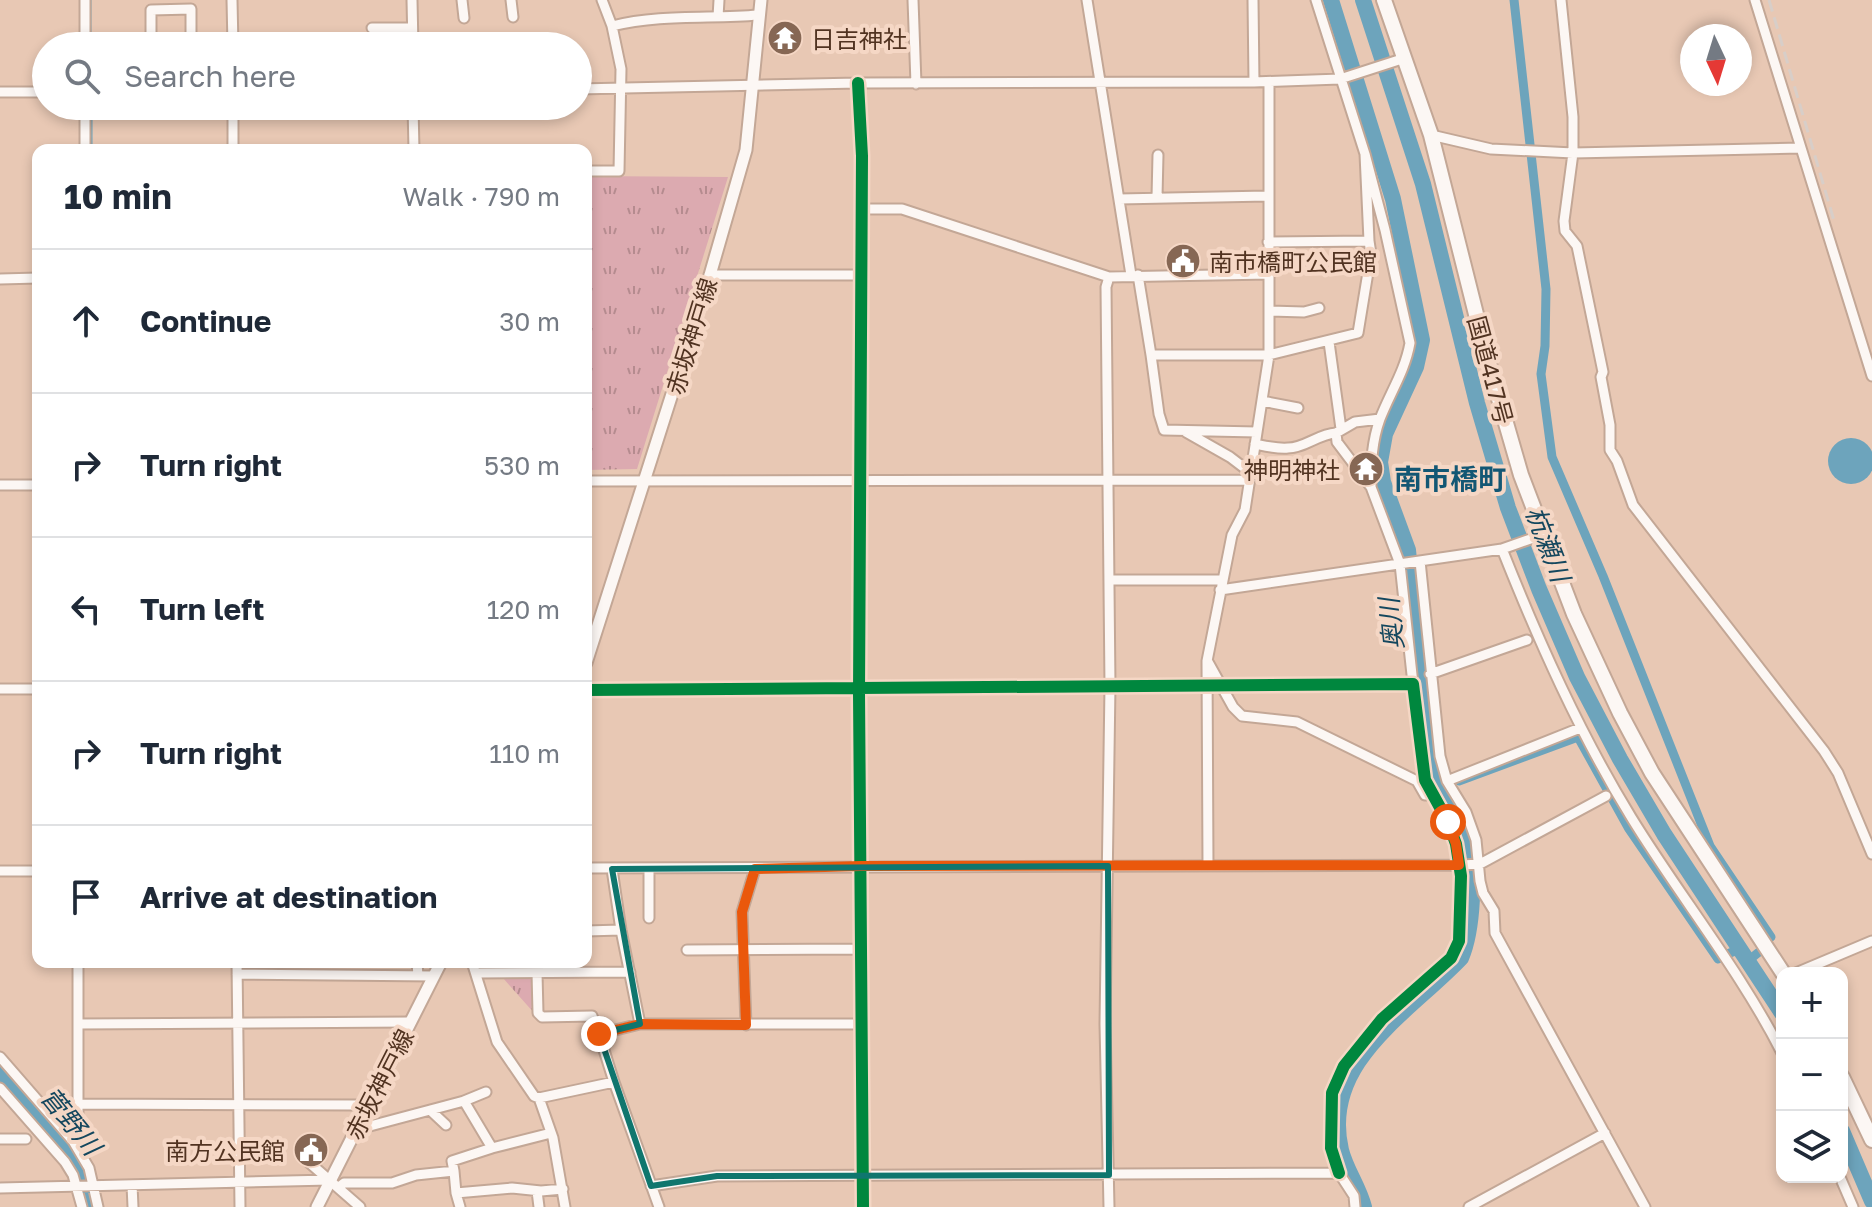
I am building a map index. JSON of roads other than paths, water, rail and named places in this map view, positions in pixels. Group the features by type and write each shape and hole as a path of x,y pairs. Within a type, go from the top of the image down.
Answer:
{"highway":[{"name":"国道417号","path":"1384,0 1401,59 1431,135 1486,354 1540,536 1620,713 1652,773 1779,967"},
{"path":"1848,1090 1872,1140"}],"main road":[{"name":"赤坂神戸線","path":"592,645 710,275 746,150 761,0"},
{"name":"赤坂神戸線","path":"317,1207 334,1184 355,1130 438,968"}],"street":[{"path":"85,0 85,32"},
{"path":"232,0 233,32"},
{"path":"412,0 412,32"},
{"path":"462,0 464,18"},
{"path":"511,0 513,17"},
{"path":"592,171 619,171 621,69 612,26 602,0"},
{"path":"718,17 719,0"},
{"path":"913,0 916,84"},
{"path":"1087,0 1119,199 1164,430 1257,432"},
{"path":"1253,0 1254,82"},
{"path":"1316,0 1345,78 1385,230 1410,343 1406,362 1380,419 1371,458 1371,487"},
{"path":"1561,0 1573,117 1573,153 1565,231 1577,246 1603,372 1601,377 1610,425 1610,450 1633,505 1824,751 1838,773 1872,854"},
{"path":"1755,0 1872,376"},
{"path":"151,32 151,10 191,9 191,32"},
{"path":"612,26 680,17 758,15"},
{"path":"372,28 412,28"},
{"path":"592,89 858,83 1269,82 1345,78 1401,59"},
{"path":"1208,866 1207,661 1232,535 1245,510 1269,355 1269,82"},
{"path":"858,83 861,209 863,1207"},
{"path":"0,92 32,92"},
{"path":"85,120 85,144"},
{"path":"233,120 233,144"},
{"path":"413,120 414,144"},
{"path":"1431,135 1491,149 1573,153 1801,148"},
{"path":"1151,355 1269,355 1358,333 1371,254 1365,154"},
{"path":"1157,197 1158,155"},
{"path":"1119,199 1267,196"},
{"path":"861,209 902,209 1102,272 1109,277 1269,274"},
{"path":"1268,242 1369,241"},
{"path":"710,275 861,275"},
{"path":"1109,277 1106,287 1110,686 1105,1024 1109,1207"},
{"path":"0,279 32,278"},
{"path":"1269,311 1304,312 1319,308"},
{"path":"1329,342 1339,431 1337,442 1371,487 1401,564 1425,780 1448,822 1461,865 1459,941 1451,958 1382,1019 1344,1066 1332,1093 1331,1148 1339,1173 1354,1196 1355,1207"},
{"path":"1262,401 1298,408"},
{"path":"1255,444 1289,449 1355,422 1380,419"},
{"path":"1182,430 1230,457 1250,477"},
{"path":"592,481 1250,477"},
{"path":"0,485 32,485"},
{"path":"1109,580 1221,585 1504,549 1540,536"},
{"path":"1504,549 1580,728 1631,817 1725,957 1776,1043"},
{"path":"1420,561 1440,756 1447,781 1466,812 1476,840 1480,881 1494,911 1495,933 1645,1207"},
{"path":"1430,674 1527,640"},
{"path":"1207,661 1233,707 1242,716 1297,722 1417,781 1425,795 1432,795"},
{"path":"592,690 1413,684"},
{"path":"0,689 32,689"},
{"path":"1447,781 1580,728"},
{"path":"592,868 1480,864 1606,796"},
{"path":"612,869 640,1024"},
{"path":"649,869 649,918"},
{"path":"746,1025 742,912 755,869"},
{"path":"0,871 32,871"},
{"path":"592,931 621,930"},
{"path":"1810,967 1872,941"},
{"path":"687,950 862,949"},
{"path":"73,1141 78,1137 78,968"},
{"path":"237,968 240,1207"},
{"path":"417,968 418,976"},
{"path":"474,968 497,1042 534,1096 539,1098 614,1082"},
{"path":"476,973 500,968"},
{"path":"510,968 537,973 630,972"},
{"path":"537,973 538,1013 542,1017 592,1016 659,1207"},
{"path":"237,974 434,976"},
{"path":"78,1024 411,1022"},
{"path":"599,1034 640,1024 862,1024"},
{"path":"0,1057 73,1141 89,1168 98,1207"},
{"path":"0,1088 65,1162 77,1186 82,1207"},
{"path":"355,1130 464,1101 486,1092"},
{"path":"539,1098 551,1133 565,1207"},
{"path":"464,1101 492,1148"},
{"path":"77,1104 367,1107"},
{"path":"430,1110 446,1125"},
{"path":"460,1207 452,1161 551,1133"},
{"path":"1469,1207 1605,1133"},
{"path":"0,1139 26,1139"},
{"path":"304,1158 360,1207"},
{"path":"0,1188 240,1181 392,1183 416,1175 454,1171"},
{"path":"651,1186 717,1176 1339,1173"},
{"path":"1843,1183 1853,1207"},
{"path":"132,1185 133,1207"},
{"path":"456,1193 512,1188 537,1191 563,1189"},
{"path":"537,1191 539,1207"}],"water":[{"path":"1842,440 1860,440 1872,452 1872,470 1860,482 1842,482 1830,470 1830,452"}],"waterway":[{"path":"90,0 90,32"},
{"name":"奥川","path":"1331,0 1393,199 1422,340 1416,367 1385,434 1380,462 1383,482 1408,550 1428,748 1435,775 1464,832 1470,853 1472,883 1471,916 1461,958 1374,1041 1356,1065 1344,1090 1338,1119 1341,1150 1364,1207"},
{"name":"杭瀬川","path":"1363,0 1423,184 1477,403 1508,508 1539,589 1577,677 1620,759 1664,834 1776,1004"},
{"path":"1514,0 1546,289 1541,374 1552,457 1603,576 1710,846 1771,937"},
{"path":"91,120 91,144"},
{"path":"1459,781 1578,737 1629,829 1718,959"},
{"path":"1727,954 1741,949"},
{"path":"1749,960 1759,952"},
{"name":"菅野川","path":"0,1072 64,1146 83,1174 91,1207"},
{"name":"杭瀬川","path":"1848,1145 1872,1201"}],"railway":[{"path":"1769,0 1835,224"}],"place":[{"name":"日吉神社","path":"785,38"},
{"name":"南市橋町公民館","path":"1183,261"},
{"name":"神明神社","path":"1366,469"},
{"name":"南方公民館","path":"311,1150"}],"district":[{"name":"南市橋町","path":"1450,478"}]}
